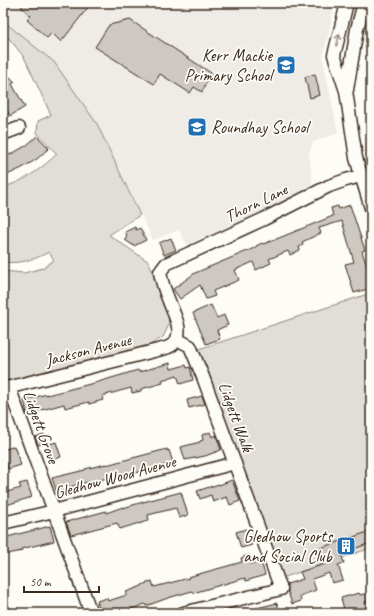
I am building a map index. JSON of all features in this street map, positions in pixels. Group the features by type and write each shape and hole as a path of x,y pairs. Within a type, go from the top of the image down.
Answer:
{"street":[{"path":"347,3 334,55 346,91 356,158 364,172 371,208"},
{"path":"346,91 357,29 364,3"},
{"path":"3,134 19,128"},
{"name":"Thorn Lane","path":"177,339 179,334 178,324 160,272 166,264 264,219 329,186 364,172"},
{"name":"Jackson Avenue","path":"6,388 166,348 173,345 177,339"},
{"name":"Lidgett Walk","path":"177,339 190,346 203,377 281,589 183,613"},
{"name":"Lidgett Grove","path":"6,388 54,511 91,613"},
{"name":"Gledhow Wood Avenue","path":"3,523 235,463"}],"shaded area":[{"name":"Roundhay School","path":"3,3 335,3 323,58 338,133 313,142 309,153 313,184 265,211 187,245 179,230 153,240 97,124 54,62 3,21"},
{"path":"3,21 54,62 97,124 140,215 109,235 149,262 169,316 168,327 163,337 150,345 3,382 3,271 24,273 43,268 54,260 49,252 27,261 3,262 3,187 18,182 32,174 57,154 37,133 38,121 51,115 24,57 3,31"},
{"path":"371,293 371,548 282,578 199,349"}],"building":[{"path":"25,3 85,3 89,6 61,42 52,33 47,38 27,20 31,16 21,7"},
{"path":"130,20 211,73 202,92 194,87 190,93 160,74 154,84 95,47 109,25"},
{"path":"3,70 15,82 12,84 25,107 10,116 3,103"},
{"path":"315,74 320,95 310,98 305,77"},
{"path":"37,136 49,148 37,159 3,177 3,158 27,145"},
{"path":"350,205 365,250 362,251 371,280 371,288 354,293 345,264 354,262 342,221 319,228 321,233 302,242 303,245 299,247 300,250 290,255 288,251 269,259 271,263 256,270 253,262 235,270 239,280 213,291 215,296 206,299 200,285 180,299 173,289 195,273 252,249 262,243 263,244 274,240 333,216 331,208 338,206 339,209"},
{"path":"135,227 136,230 140,228 146,240 134,246 125,240 127,235 125,232"},
{"path":"171,238 176,250 164,255 159,243"},
{"path":"211,305 217,318 224,315 228,325 217,330 220,339 206,344 193,313"},
{"path":"170,363 171,369 186,365 187,368 190,367 193,380 180,384 177,375 162,380 163,383 141,389 141,391 132,393 131,388 102,396 103,400 89,404 89,402 65,408 64,404 27,414 24,400"},
{"path":"202,396 205,404 189,408 187,400"},
{"path":"210,432 212,437 216,435 221,450 205,456 185,460 181,447 200,442 203,440 202,435"},
{"path":"44,434 47,443 38,445 35,437"},
{"path":"56,442 61,457 52,460 47,445"},
{"path":"14,446 21,465 8,469 3,455 3,450"},
{"path":"167,449 167,451 169,450 173,463 119,477 118,475 89,483 88,482 66,488 67,491 57,493 52,478 85,469"},
{"path":"232,480 240,501 230,505 227,497 213,502 211,495 200,499 197,491"},
{"path":"27,482 32,497 3,506 3,493 21,488 19,484"},
{"path":"181,492 188,515 179,518 176,508 148,515 149,520 120,529 117,523 71,535 66,522 106,511 106,513"},
{"path":"50,526 54,541 3,555 3,538"},
{"path":"246,529 252,545 241,548 236,532"},
{"path":"371,531 371,543 341,553 344,563 338,565 343,580 332,583 329,573 312,579 316,590 300,596 301,601 292,604 287,584 303,579 300,572 325,564 320,548"},
{"path":"249,555 251,564 261,561 265,575 246,581 245,578 193,593 192,591 146,606 145,604 114,613 101,613 97,601 107,598 108,601 127,595 126,592 152,581 154,587 242,562 241,558"},
{"path":"359,593 360,595 368,593 370,601 365,602 368,613 345,613 341,598"},
{"path":"277,603 280,613 249,613 249,610"}],"place":[{"name":"Kerr Mackie Primary School","path":"286,65"},
{"name":"Roundhay School","path":"197,127"},
{"name":"Gledhow Sports and Social Club","path":"346,546"}]}
